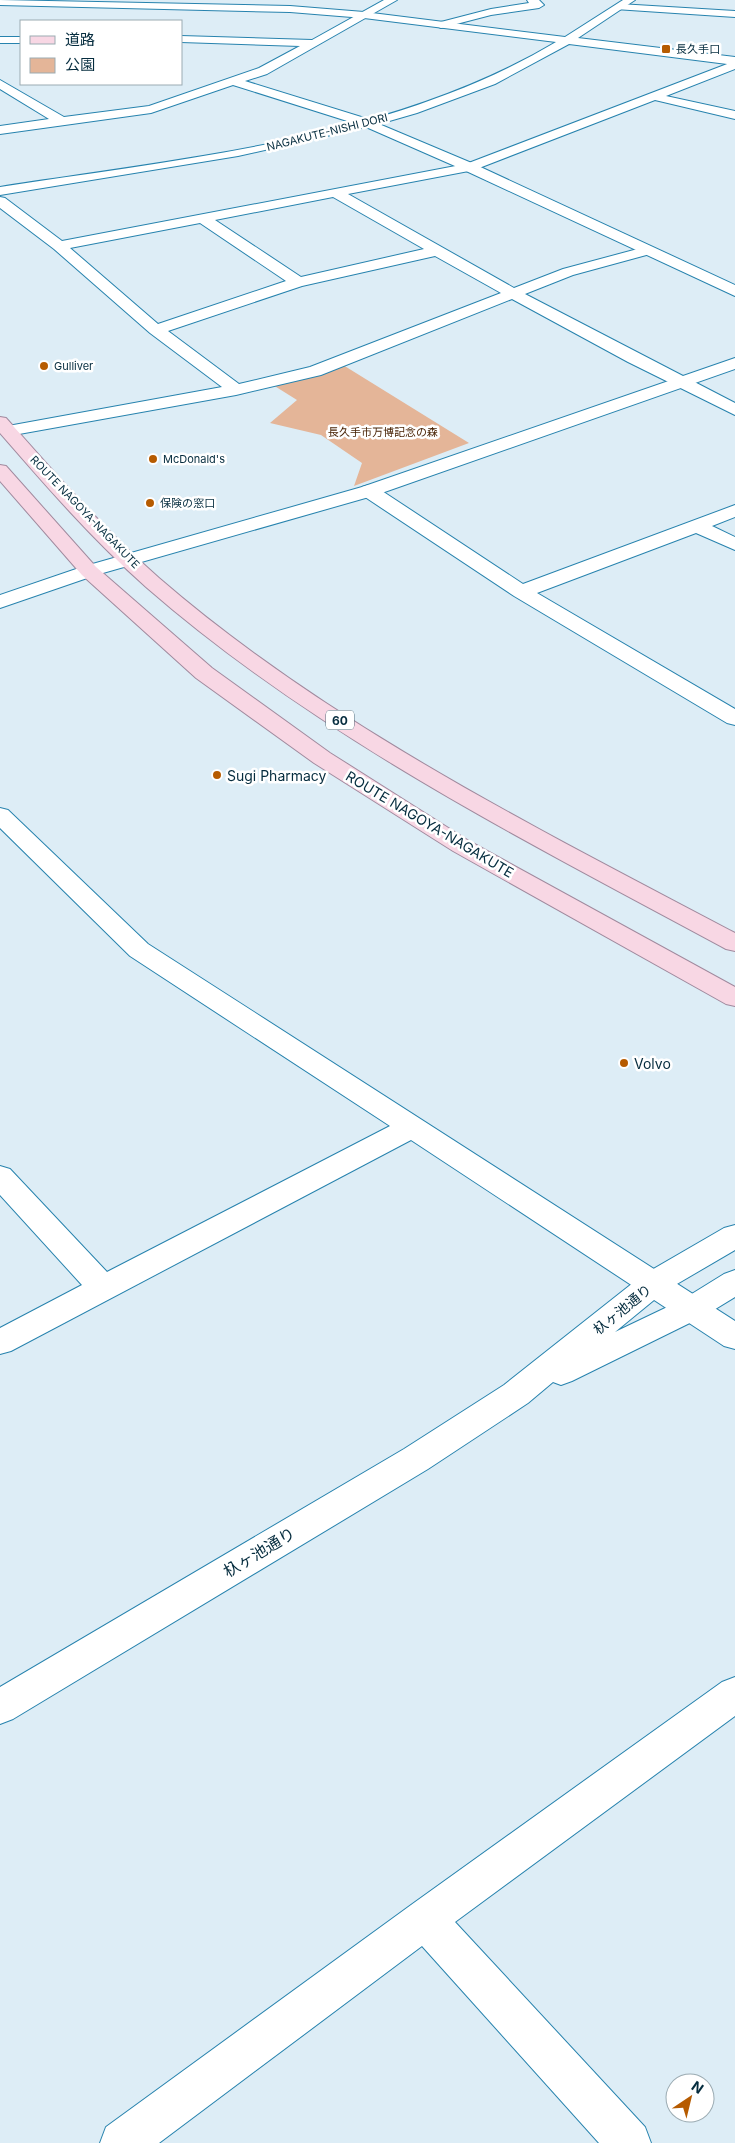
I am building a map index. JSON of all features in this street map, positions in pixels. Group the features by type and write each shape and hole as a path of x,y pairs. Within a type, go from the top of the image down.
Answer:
{"main road":[{"name":"ROUTE NAGOYA-NAGAKUTE","path":"4,427 128,560 188,612 252,660 362,735 494,813 735,943"},
{"name":"ROUTE NAGOYA-NAGAKUTE","path":"0,470 89,571 204,673 322,758 461,846 735,998"}],"street":[{"path":"0,130 151,109 263,71 392,0"},
{"path":"441,25 482,14 539,5 532,0"},
{"name":"NAGAKUTE-NISHI DORI","path":"0,191 277,145 366,123 470,90 569,41 630,0"},
{"path":"0,2 209,5 364,15 735,61"},
{"path":"619,7 735,14"},
{"path":"182,39 312,43"},
{"path":"0,40 20,40"},
{"path":"59,246 469,167 735,66"},
{"path":"232,81 366,123 469,167 645,251 735,291"},
{"path":"0,84 62,121"},
{"path":"657,97 735,115"},
{"path":"336,193 511,294 680,384 735,410"},
{"path":"0,201 59,246 156,330 236,390"},
{"path":"204,219 298,282"},
{"path":"156,330 298,282 437,251"},
{"path":"4,427 236,390 315,371 568,272 645,251"},
{"path":"0,602 89,571 369,491 680,384 735,363"},
{"path":"369,491 521,592 735,718"},
{"path":"521,592 735,511"},
{"path":"696,526 735,544"},
{"path":"0,815 139,950 735,1337"},
{"path":"0,1342 412,1127"},
{"path":"0,1176 103,1288"},
{"name":"杁ヶ池通り","path":"0,1707 407,1464 516,1394 654,1283 735,1236"},
{"name":"杁ヶ池通り","path":"516,1394 693,1308 735,1282"},
{"path":"122,2143 425,1918 732,1701"},
{"path":"425,1918 629,2143"}],"green space":[{"name":"長久手市万博記念の森","path":"343,365 469,443 354,486 362,463 321,435 270,423 297,400 273,385"}],"place":[{"name":"長久手口","path":"666,49"},
{"name":"Gulliver","path":"44,366"},
{"name":"McDonald's","path":"153,459"},
{"name":"保険の窓口","path":"150,503"},
{"name":"Sugi Pharmacy","path":"217,775"},
{"name":"Volvo","path":"624,1063"}]}
